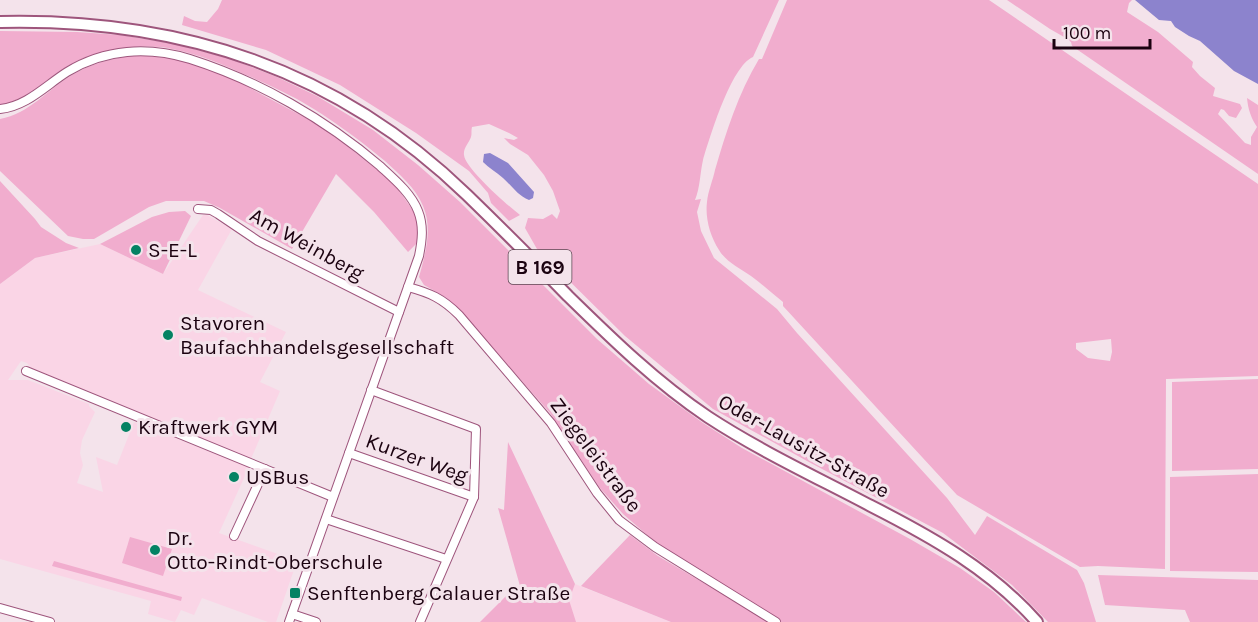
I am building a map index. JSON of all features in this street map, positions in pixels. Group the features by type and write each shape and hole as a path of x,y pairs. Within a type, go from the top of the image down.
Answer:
{"highway":[{"name":"Oder-Lausitz-Straße","path":"0,22 90,25 174,36 230,51 271,66 326,92 372,119 420,154 464,192 605,333 651,374 707,416 746,440 916,529 954,552 1006,591 1037,622"}],"street":[{"path":"0,109 21,104 89,60 113,54 147,52 170,54 235,76 316,119 391,176 408,195 418,211 422,233 419,256 291,618 316,622"},
{"name":"Am Weinberg","path":"198,209 211,210 258,241 399,312"},
{"name":"Ziegeleistraße","path":"408,287 429,293 442,300 459,315 551,423 597,493 619,520 655,547 777,622"},
{"path":"26,371 333,497"},
{"path":"371,390 476,429 474,497 420,622"},
{"name":"Kurzer Weg","path":"349,453 474,497"},
{"path":"234,536 264,469"},
{"path":"326,519 446,559"},
{"path":"0,608 50,622"}],"shaded area":[{"path":"222,0 779,0 753,57 745,63 729,87 703,160 695,200 701,199 697,212 701,231 714,258 777,309 947,498 975,535 987,516 1077,570 1084,583 1096,622 1048,622 1012,585 943,533 713,409 625,336 537,249 525,228 528,218 543,219 552,214 557,219 560,211 544,175 528,155 504,138 514,140 518,138 489,124 472,127 471,137 464,152 471,169 520,215 509,221 491,203 488,193 469,171 416,133 340,85 266,50 182,25 184,16 195,21 207,22"},
{"path":"787,0 989,0 1258,184 1258,376 1166,379 1165,569 1080,567 957,495 783,306 783,302 722,254 709,227 708,194 733,113 752,72 759,59 762,59","holes":["1111,339 1110,361 1088,358 1076,349 1076,343"]},
{"path":"1007,0 1132,0 1127,12 1158,32 1193,62 1192,67 1215,88 1213,96 1240,104 1242,108 1236,118 1229,116 1221,109 1218,114 1245,143 1251,145 1251,137 1257,127 1250,113 1247,98 1258,105 1258,174 1072,46 1071,42 1064,37"},
{"path":"1135,0 1258,0 1258,84 1234,71 1200,41 1175,27 1171,21 1159,20"},
{"path":"0,31 121,35 175,44 228,58 317,96 373,130 418,165 460,202 597,339 649,384 742,448 960,568 994,592 1026,622 776,622 654,541 623,514 599,487 550,413 463,314 445,297 424,285 419,277 428,233 423,206 407,182 362,142 309,106 269,85 210,60 161,47 133,47 94,54 71,64 26,95 0,105"},
{"path":"130,56 176,59 194,64 235,80 317,124 385,176 398,189 414,212 417,223 417,243 408,252 374,212 336,174 292,249 204,201 166,201 149,207 94,239 68,236 0,171 0,119 29,107 79,71 100,62"},
{"path":"490,153 508,163 534,192 533,198 529,200 522,196 483,162 484,154"},
{"path":"0,181 41,227 66,243 79,248 35,258 0,284"},
{"path":"185,211 191,216 163,274 100,244 152,217 169,212"},
{"path":"203,215 232,229 198,290 286,332 260,382 280,391 251,459 33,371 27,363 21,361 8,380 28,380 89,404 95,412 82,440 80,453 83,465 77,483 103,492 96,457 117,465 134,422 249,467 219,533 297,561 276,622 268,622 202,598 194,615 181,610 175,622 148,614 151,601 0,559 0,284 35,258 100,244 163,274"},
{"path":"1258,379 1258,469 1172,471 1172,382"},
{"path":"508,442 575,584 569,600 576,622 480,622 515,587 520,586 498,508 504,510"},
{"path":"1258,474 1258,572 1170,571 1170,477"},
{"path":"630,535 658,556 770,622 671,622 581,586"},
{"path":"130,537 172,549 163,576 122,563"},
{"path":"54,561 182,597 181,601 52,566"},
{"path":"1098,575 1258,580 1258,622 1190,622 1185,610 1105,605"},
{"path":"575,584 671,622 573,622 569,600"}],"place":[{"name":"S-E-L","path":"136,250"},
{"name":"Stavoren Baufachhandelsgesellschaft","path":"168,335"},
{"name":"Kraftwerk GYM","path":"126,427"},
{"name":"USBus","path":"234,477"},
{"name":"Dr. Otto-Rindt-Oberschule","path":"155,550"},
{"name":"Senftenberg Calauer Straße","path":"295,593"}]}
